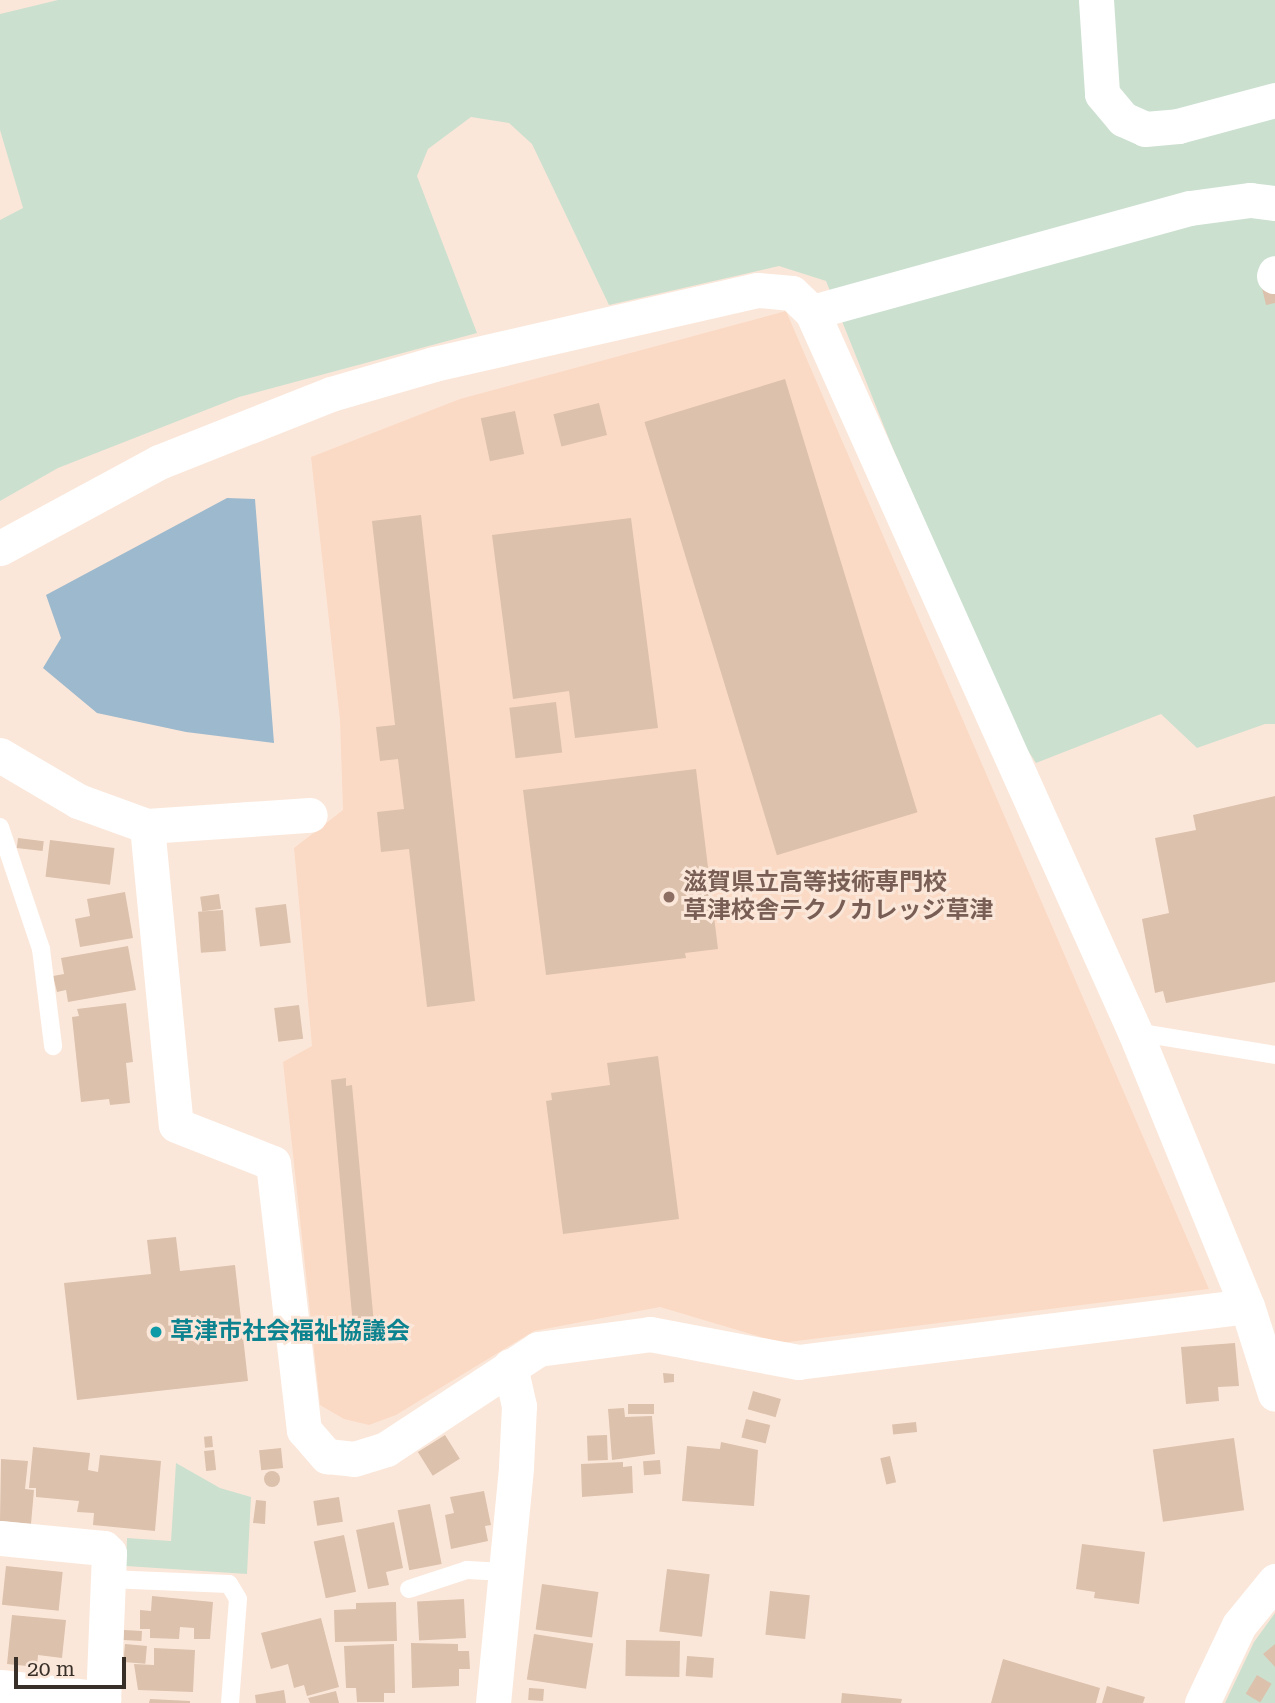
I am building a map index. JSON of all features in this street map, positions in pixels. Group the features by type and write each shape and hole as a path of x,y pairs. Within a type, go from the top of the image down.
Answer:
{"street":[{"path":"1096,0 1102,94 1123,119 1145,129 1178,126 1275,100"},
{"path":"812,312 1189,208 1250,200 1275,203"},
{"path":"0,548 106,488 248,423 434,364 758,290 792,293 812,312 1135,1032 1247,1306 1275,1394"},
{"path":"0,755 78,801 147,826 310,814"},
{"path":"147,826 176,1125 273,1163 304,1430 315,1447 341,1460 386,1449 538,1349 650,1334 797,1362 1247,1306"},
{"path":"493,1703 519,1406 510,1366"},
{"path":"0,1538 104,1548 109,1553 103,1701 0,1687"},
{"path":"1202,1703 1239,1625 1275,1581"}],"lane":[{"path":"0,827 41,949 53,1046"},
{"path":"1135,1032 1275,1055"},
{"path":"409,1589 467,1570 506,1572"},
{"path":"108,1579 229,1584 238,1599 230,1702"}],"shaded area":[{"name":"滋賀県立高等技術専門校 草津校舎テクノカレッジ草津","path":"786,311 1209,1289 781,1343 660,1307 534,1331 396,1415 369,1425 344,1419 320,1405 283,1062 312,1046 294,848 343,810 340,720 311,457 460,399"}],"green space":[{"path":"58,0 1275,0 1275,724 1265,724 1197,748 1161,714 1036,763 1021,740 891,444 826,281 779,266 609,305 532,144 509,123 471,117 428,149 417,176 477,333 239,397 58,468 0,501 0,220 23,208 0,130 0,14"},
{"path":"176,1463 220,1488 251,1497 247,1574 126,1566 127,1538 171,1541"},
{"path":"1275,1613 1275,1703 1225,1703 1254,1642"}],"water":[{"path":"227,498 255,499 274,743 186,732 97,713 43,668 61,638 46,595"}],"building":[{"path":"1275,281 1275,303 1266,305 1261,284"},
{"path":"785,379 917,812 777,855 644,422"},
{"path":"599,403 607,435 561,446 553,414"},
{"path":"515,411 524,454 490,461 481,418"},
{"path":"421,515 475,1001 427,1007 409,849 381,852 377,812 404,809 398,759 380,761 376,727 395,725 372,521"},
{"path":"631,518 658,728 575,738 569,691 513,699 492,535"},
{"path":"556,702 562,753 516,758 509,708"},
{"path":"696,769 718,949 685,953 686,958 546,975 523,790"},
{"path":"1275,796 1275,982 1166,1003 1163,991 1155,993 1142,919 1169,913 1155,838 1196,830 1193,815"},
{"path":"18,838 44,841 43,851 17,848"},
{"path":"50,840 115,848 110,885 45,877"},
{"path":"125,892 133,938 80,947 75,919 90,916 87,899"},
{"path":"219,894 221,909 202,911 200,897"},
{"path":"286,904 291,943 260,946 255,908"},
{"path":"223,910 226,951 201,953 198,912"},
{"path":"128,946 136,990 68,1002 66,990 57,992 53,976 64,974 61,958"},
{"path":"126,1003 133,1062 126,1063 130,1103 110,1105 109,1099 81,1102 72,1017 79,1016 77,1009"},
{"path":"299,1005 303,1039 278,1042 274,1008"},
{"path":"658,1056 679,1219 563,1234 546,1101 552,1100 551,1093 610,1085 607,1063"},
{"path":"346,1078 346,1086 352,1085 374,1324 353,1326 331,1080"},
{"name":"草津市社会福祉協議会","path":"176,1237 180,1271 235,1265 248,1381 77,1400 64,1283 151,1274 147,1240"},
{"path":"1235,1343 1239,1386 1218,1387 1219,1401 1186,1404 1181,1347"},
{"path":"663,1373 674,1374 674,1382 664,1383"},
{"path":"753,1391 781,1399 776,1417 748,1409"},
{"path":"628,1404 654,1404 654,1414 628,1414"},
{"path":"624,1408 625,1417 652,1416 655,1454 612,1460 608,1409"},
{"path":"746,1419 770,1425 766,1443 741,1437"},
{"path":"916,1422 917,1432 893,1434 892,1425"},
{"path":"445,1435 460,1459 433,1476 418,1452"},
{"path":"607,1435 608,1460 588,1461 587,1436"},
{"path":"212,1436 213,1447 205,1448 204,1437"},
{"path":"1234,1438 1244,1510 1163,1522 1153,1449"},
{"path":"721,1442 758,1450 754,1506 682,1501 687,1446 720,1449"},
{"path":"33,1447 90,1453 88,1470 98,1472 100,1455 161,1461 155,1531 93,1525 94,1513 77,1512 79,1501 36,1497 36,1488 29,1488"},
{"path":"281,1448 283,1468 261,1470 259,1450"},
{"path":"214,1450 216,1470 206,1471 204,1451"},
{"path":"890,1456 896,1482 886,1485 880,1458"},
{"path":"1,1459 28,1461 25,1489 34,1490 31,1524 0,1521"},
{"path":"660,1460 661,1474 644,1475 643,1461"},
{"path":"623,1462 623,1467 632,1466 633,1493 582,1497 581,1464"},
{"path":"269,1471 275,1471 280,1479 278,1485 269,1487 264,1482 264,1476"},
{"path":"484,1491 491,1525 485,1526 488,1541 451,1549 445,1515 454,1513 450,1497"},
{"path":"339,1497 343,1522 317,1526 313,1501"},
{"path":"256,1500 266,1501 265,1524 253,1523"},
{"path":"430,1504 442,1564 409,1570 398,1510"},
{"path":"394,1522 403,1568 386,1572 389,1585 368,1589 356,1530"},
{"path":"344,1535 356,1592 326,1598 314,1541"},
{"path":"1082,1544 1145,1552 1139,1604 1094,1598 1095,1592 1076,1589"},
{"path":"6,1566 63,1572 59,1611 2,1605"},
{"path":"667,1569 710,1574 702,1637 659,1632"},
{"path":"542,1584 598,1592 592,1637 536,1630"},
{"path":"770,1591 810,1595 805,1639 765,1635"},
{"path":"152,1596 213,1602 210,1639 194,1639 194,1628 180,1627 179,1639 150,1638 150,1629 140,1629 140,1610 151,1611"},
{"path":"464,1599 466,1638 419,1640 417,1601"},
{"path":"396,1602 397,1641 335,1642 334,1610 356,1609 356,1603"},
{"path":"12,1615 66,1620 62,1658 38,1655 37,1667 7,1664"},
{"path":"321,1618 339,1687 307,1696 304,1685 294,1688 288,1664 271,1669 261,1633"},
{"path":"124,1630 142,1631 141,1641 123,1640"},
{"path":"534,1634 593,1643 586,1689 527,1679"},
{"path":"626,1640 680,1641 679,1677 625,1676"},
{"path":"411,1643 458,1644 458,1651 469,1651 470,1669 459,1669 459,1686 412,1688"},
{"path":"125,1644 147,1646 145,1664 123,1662"},
{"path":"394,1644 395,1693 384,1693 384,1702 357,1702 356,1688 346,1688 344,1646"},
{"path":"1275,1644 1275,1667 1263,1654"},
{"path":"154,1648 195,1650 193,1692 138,1690 134,1664 154,1665"},
{"path":"687,1656 714,1658 713,1678 686,1676"},
{"path":"1003,1659 1100,1688 1096,1703 991,1703"},
{"path":"1257,1675 1272,1684 1260,1703 1246,1694"},
{"path":"1107,1686 1145,1697 1143,1703 1102,1703"},
{"path":"529,1688 544,1689 543,1701 528,1700"},
{"path":"284,1690 286,1703 256,1703 255,1695"},
{"path":"336,1691 339,1703 310,1703 308,1698"},
{"path":"842,1693 902,1699 901,1703 841,1703"},
{"path":"150,1699 190,1701 190,1703 149,1703"}],"place":[{"name":"滋賀県立高等技術専門校 草津校舎テクノカレッジ草津","path":"669,897"},
{"name":"草津市社会福祉協議会","path":"156,1332"}]}
